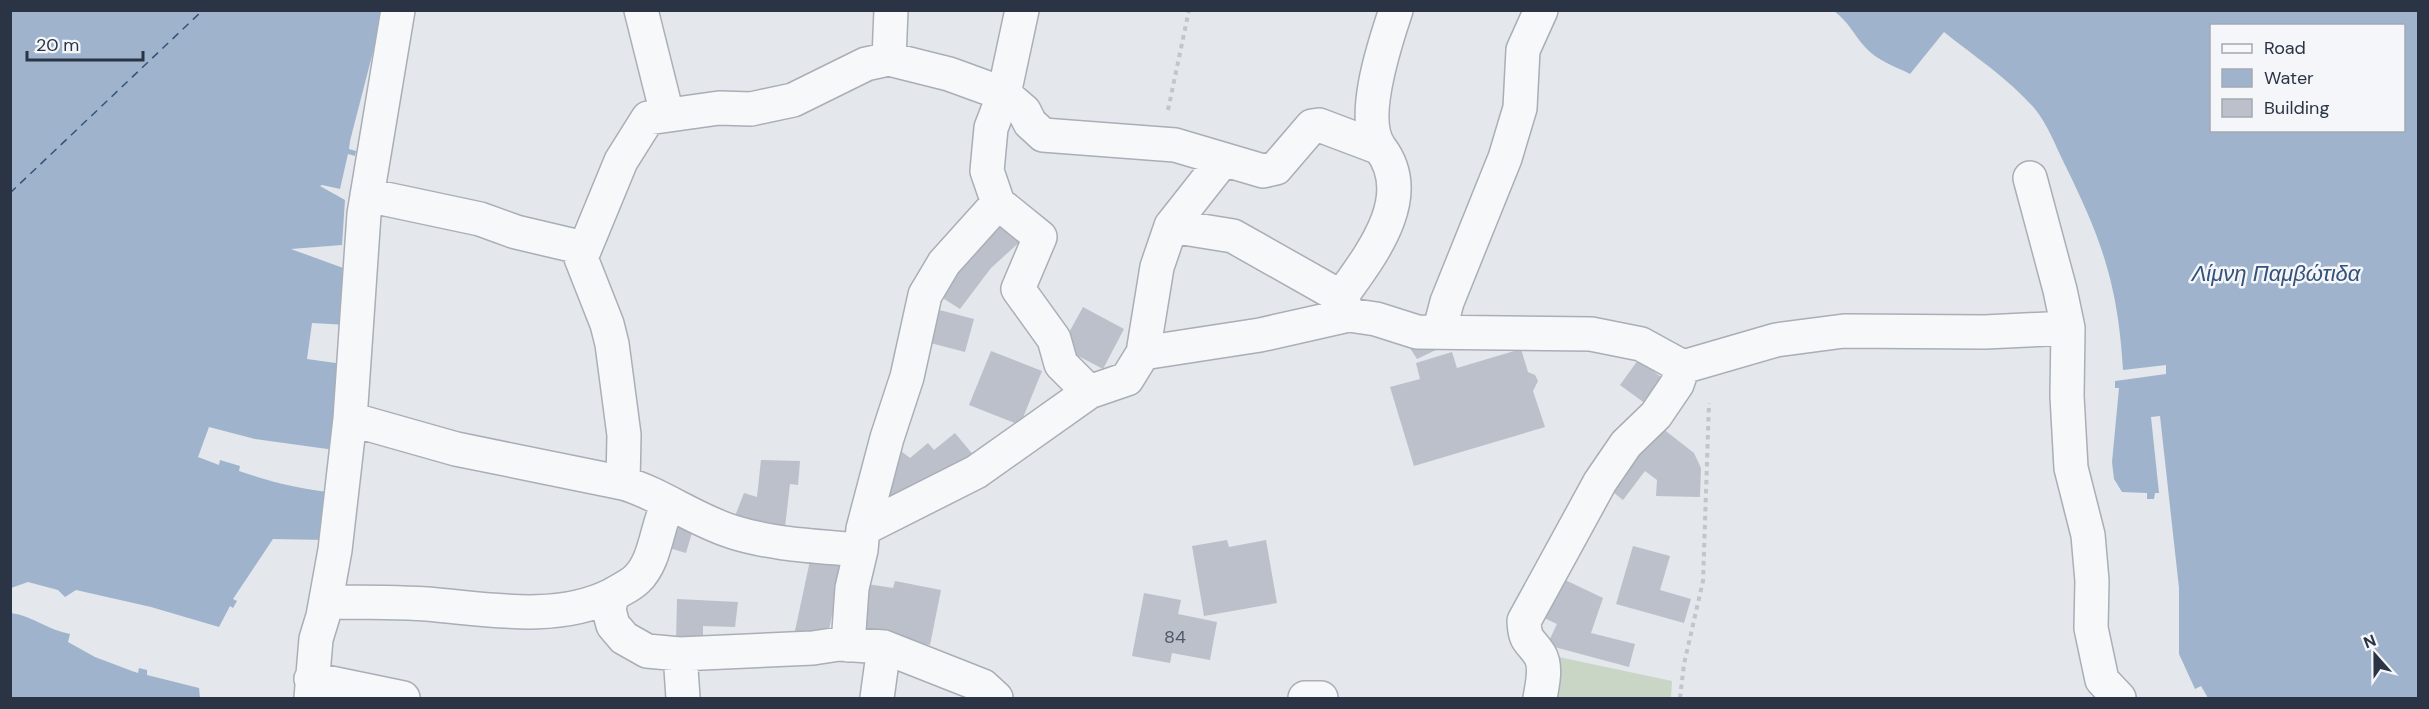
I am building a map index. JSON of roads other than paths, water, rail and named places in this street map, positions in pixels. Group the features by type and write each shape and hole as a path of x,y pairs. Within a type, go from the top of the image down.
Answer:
{"street":[{"path":"398,10 360,241 350,418 335,550 326,602 316,639 311,689 403,699"},
{"path":"641,10 668,114"},
{"path":"889,59 891,10"},
{"path":"1022,10 1004,94 998,105 987,152 987,171 998,203 1040,237 1018,289 1054,339 1061,364 1089,392"},
{"path":"1143,353 1260,334 1345,306 1392,209 1394,173 1373,135 1374,94 1396,10"},
{"path":"1439,332 1447,302 1504,158 1520,108 1522,50 1541,10"},
{"path":"623,483 624,435 612,344 607,324 581,258 621,161 648,118 719,108 751,109 793,100 866,64 889,59 949,74 1004,94 1023,111 1030,123 1043,135 1161,143 1270,171 1283,161 1308,129 1319,125 1380,148"},
{"path":"350,418 456,449 623,483 647,490 668,504 732,532 748,536 797,545 862,539 976,472 1089,392 1127,379 1143,353 1157,267 1171,226 1223,160"},
{"path":"2030,178 2061,290 2068,328 2067,396 2071,468 2088,535 2092,581 2091,628 2102,680 2119,699"},
{"path":"367,195 480,219 516,232 584,248"},
{"path":"848,645 852,588 862,539 887,438 907,376 925,295 944,263 998,203"},
{"path":"1171,226 1233,236 1345,306 1417,332 1591,334 1641,344 1683,367 1776,340 1844,332 1984,333 2068,328"},
{"path":"1540,699 1543,678 1541,656 1525,638 1524,621 1600,482 1626,444 1656,415 1677,384 1683,367"},
{"path":"326,602 395,603 535,612 590,606 636,580 652,558 655,536 668,504"},
{"path":"612,595 609,610 614,625 624,638 647,651 680,654 848,645 884,647 982,686 996,699"},
{"path":"877,699 884,647"},
{"path":"680,654 683,699"},
{"path":"1305,699 1321,699"}],"water":[{"path":"10,11 384,11 377,37 385,40 383,46 375,44 350,141 349,149 356,151 355,156 348,154 340,189 320,186 345,200 342,245 291,249 346,269 348,325 312,323 307,359 350,365 342,451 255,439 209,427 198,457 219,465 220,460 240,466 239,471 275,482 338,493 326,540 273,539 233,599 237,601 233,608 230,606 219,627 151,607 76,590 65,597 58,590 28,582 11,588"},
{"name":"Λίμνη Παμβώτιδα","path":"1834,11 2418,11 2418,698 2208,698 2201,686 2195,689 2179,654 2179,588 2160,416 2151,417 2159,493 2155,493 2154,499 2147,499 2147,493 2122,492 2114,479 2112,462 2119,388 2115,388 2115,381 2166,374 2166,365 2123,370 2117,313 2106,264 2089,217 2048,129 2040,115 2014,88 1944,32 1910,74 1870,52"},
{"path":"11,613 70,634 68,642 95,657 138,673 139,668 147,670 147,675 199,688 200,698 11,698"}]}
